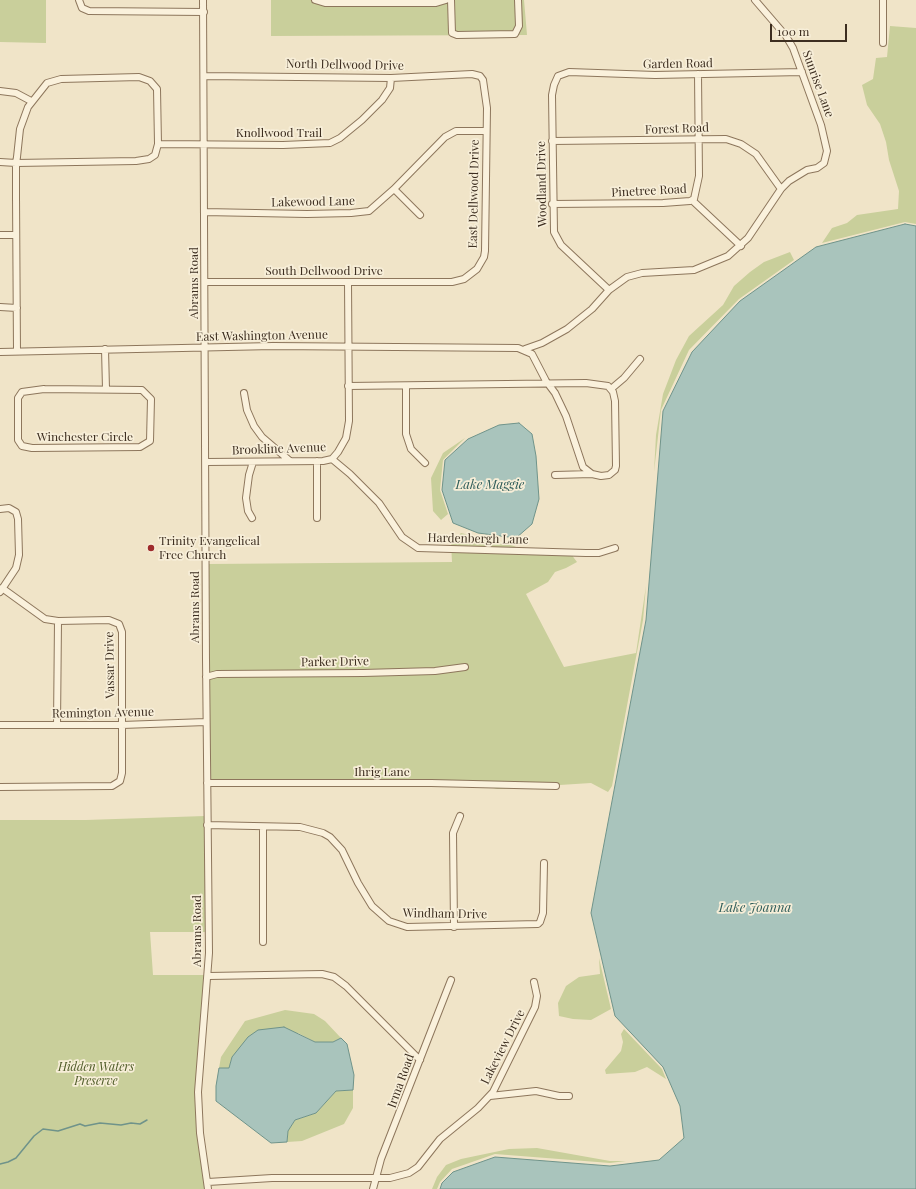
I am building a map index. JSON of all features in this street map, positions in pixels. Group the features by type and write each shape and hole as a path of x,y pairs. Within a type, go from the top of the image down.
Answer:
{"street":[{"path":"79,0 82,8 89,11 204,12"},
{"name":"Abrams Road","path":"204,0 208,976 198,1092 200,1133 208,1189"},
{"path":"315,0 325,3 380,1 436,3 446,0"},
{"path":"451,0 452,32 457,35 514,34 519,26 518,0"},
{"name":"Sunrise Lane","path":"754,0 786,36 793,48 821,125 827,148 827,155 823,164 796,175 781,188"},
{"path":"883,43 884,0"},
{"name":"Garden Road","path":"556,79 561,74 569,72 625,75 802,72"},
{"name":"North Dellwood Drive","path":"204,76 391,78 472,74 480,76 484,80"},
{"name":"Pinetree Road","path":"552,204 663,203 693,201 698,181 698,74"},
{"path":"0,162 16,163 104,162 149,160 155,155 158,144 158,93 154,85 148,79 139,77 61,79 47,83 31,101 20,129 16,163 17,351"},
{"name":"Knollwood Trail","path":"158,144 330,144 362,120 382,100 390,88 391,78"},
{"name":"Woodland Drive","path":"556,79 552,95 552,224 556,237 569,253 609,290"},
{"name":"East Dellwood Drive","path":"444,282 464,279 477,269 484,257 487,234 486,95 484,80"},
{"path":"0,91 16,93 31,101"},
{"name":"Lakewood Lane","path":"204,212 307,214 364,212 372,208 394,189 445,137 456,131 486,131"},
{"name":"Forest Road","path":"552,141 726,139 741,144 756,154 781,188"},
{"path":"525,349 548,340 567,329 592,308 609,290 627,277 636,274 694,270 728,256 741,246 781,188"},
{"path":"394,189 420,215"},
{"path":"693,201 741,246"},
{"path":"0,235 16,235"},
{"name":"South Dellwood Drive","path":"205,282 444,282"},
{"name":"Brookline Avenue","path":"206,462 317,461 332,459 342,446 348,431 348,282"},
{"path":"0,308 17,308"},
{"name":"East Washington Avenue","path":"0,352 348,346 508,347 525,349"},
{"path":"105,349 106,390"},
{"path":"525,349 532,354 548,385 560,402 583,467 592,474"},
{"path":"611,389 624,378 640,359"},
{"path":"348,386 548,385 590,383 606,386 611,389 615,402 616,466 613,472 609,475 601,476 592,474 555,474"},
{"path":"406,386 406,434 411,448 425,463"},
{"name":"Winchester Circle","path":"33,390 106,390 139,390 146,392 151,406 151,437 148,444 140,447 32,448 26,447 19,443 17,402 22,392 33,390"},
{"path":"244,393 247,410 254,426 262,437 290,461"},
{"name":"Hardenbergh Lane","path":"332,459 350,474 379,503 402,537 418,548 586,553 599,553 615,548"},
{"path":"317,461 317,518"},
{"path":"252,518 248,511 246,498 249,475 253,462"},
{"path":"0,509 12,509 16,512 18,519 18,561 12,574 1,590"},
{"name":"Vassar Drive","path":"0,787 112,786 117,784 122,773 122,632 119,624 109,620 58,621 40,617 1,590"},
{"path":"57,725 58,621"},
{"name":"Parker Drive","path":"206,677 217,674 271,675 364,673 435,670 465,667"},
{"name":"Remington Avenue","path":"0,726 122,725 206,722"},
{"name":"Ihrig Lane","path":"207,783 431,783 556,786"},
{"path":"454,927 453,833 460,816"},
{"name":"Windham Drive","path":"207,825 309,828 330,837 342,850 358,883 372,906 389,921 407,927 538,924 543,913 544,864"},
{"path":"263,827 263,942"},
{"path":"208,976 327,975 346,986 420,1060"},
{"name":"Irma Road","path":"373,1189 376,1177 451,980"},
{"name":"Lakeview Drive","path":"208,1182 272,1178 398,1177 414,1170 440,1139 478,1108 490,1096 535,1007 537,996 534,982"},
{"path":"490,1096 536,1091 559,1096 569,1096"}],"green space":[{"path":"0,0 46,0 46,43 0,42"},
{"path":"271,0 524,0 527,35 271,36"},
{"path":"890,26 916,28 916,224 905,222 822,243 832,228 847,223 857,215 898,209 899,191 889,160 886,142 880,124 867,105 862,85 873,79 876,58 887,57"},
{"path":"790,252 794,260 739,299 689,350 661,410 654,472 656,435 663,394 676,360 689,336 723,305 734,286 750,272 764,262"},
{"path":"465,438 443,460 440,490 448,514 441,520 433,511 431,478 443,453"},
{"path":"461,533 514,546 527,552 568,550 577,562 555,572 548,582 526,594 564,667 636,653 646,586 643,620 612,786 608,792 591,783 497,789 463,780 210,784 209,564 452,562 451,543"},
{"name":"Hidden Waters Preserve","path":"205,816 206,932 150,932 153,975 206,975 196,1091 206,1189 0,1189 0,820 86,820"},
{"path":"599,958 611,1009 591,1020 573,1019 559,1016 558,1003 566,986 579,977 600,974"},
{"path":"285,1010 314,1014 325,1021 341,1038 333,1042 315,1042 298,1033 232,1057 229,1068 219,1068 221,1057 245,1021"},
{"path":"624,1029 662,1069 666,1079 647,1067 635,1072 606,1074 605,1070 621,1051 623,1042 621,1034"},
{"path":"353,1090 353,1108 344,1124 302,1141 287,1142 288,1131 295,1120 316,1113 336,1091"},
{"path":"537,1148 610,1161 626,1161 610,1163 495,1154 452,1169 440,1182 437,1189 432,1189 437,1177 446,1165 461,1159 509,1149"}],"water":[{"name":"Lake Joanna","path":"905,224 916,226 916,1189 440,1189 442,1183 453,1172 495,1157 610,1166 659,1160 684,1138 680,1106 663,1067 615,1016 591,913 646,620 663,411 692,352 740,301 816,247"},
{"name":"Lake Maggie","path":"519,423 532,434 536,456 539,499 532,524 516,538 478,533 453,523 442,490 445,460 468,439 499,425"},
{"path":"284,1027 315,1042 333,1042 341,1038 347,1044 354,1075 353,1090 336,1091 316,1113 295,1120 288,1131 287,1142 271,1143 216,1101 216,1086 219,1068 229,1068 232,1057 248,1037 258,1030"}],"waterway":[{"path":"0,1164 16,1158 34,1136 43,1129 58,1131 80,1124 85,1126 100,1123 121,1125 131,1123 140,1124 147,1120"}],"place":[{"name":"Trinity Evangelical Free Church","path":"151,548"}]}
